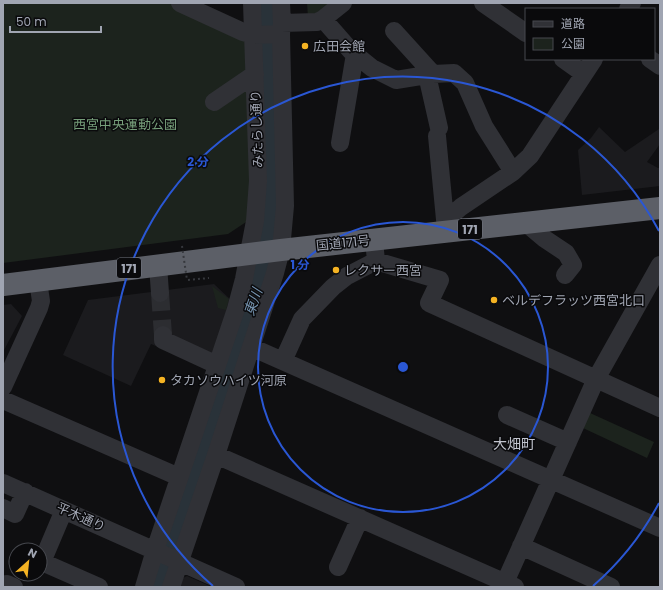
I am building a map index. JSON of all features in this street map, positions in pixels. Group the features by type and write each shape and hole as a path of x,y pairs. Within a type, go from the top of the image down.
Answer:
{"highway":[{"name":"国道171号","path":"3,285 279,250 375,250 448,232 660,208"}],"street":[{"path":"180,3 243,32 271,32 317,22 343,3"},
{"name":"みたらし通り","path":"144,587 157,551 179,477 236,309 252,253 256,221 258,181 255,74 271,32 252,3"},
{"path":"171,587 178,561 216,455 275,273 285,206 271,32 281,3"},
{"path":"483,3 525,32"},
{"path":"323,19 355,54 372,68 396,80 454,73 465,83 484,126 513,172"},
{"path":"394,31 430,75 438,132 448,232"},
{"path":"340,143 355,54"},
{"path":"448,232 454,213 513,172 530,156 589,66 567,60"},
{"path":"651,60 660,66"},
{"path":"214,102 255,74"},
{"path":"526,223 545,239 566,253 573,265 565,275"},
{"path":"283,362 302,319 333,286 348,276 375,250 440,280 429,303 660,408"},
{"path":"158,265 160,293"},
{"path":"216,455 508,585 521,546 596,379 656,283 660,265"},
{"path":"3,386 39,308 41,301 38,281"},
{"path":"163,337 217,364"},
{"path":"251,347 660,528"},
{"path":"3,400 179,477"},
{"path":"507,415 568,442"},
{"name":"平木通り","path":"3,483 178,561"},
{"path":"3,508 15,514 25,492"},
{"path":"64,510 42,562 99,587"},
{"path":"338,567 360,518"},
{"path":"521,546 611,587"},
{"path":"178,561 236,587"},
{"path":"5,587 7,584 14,587"}],"path":[{"path":"182,246 187,280 209,278"}],"shaded area":[{"path":"599,127 625,152 659,129 660,144 647,162 660,168 660,186 582,195 578,150 591,138"},
{"path":"214,284 233,302 211,369 151,344 131,386 63,355 88,300"},
{"path":"11,304 22,316 3,352 3,305"},
{"path":"187,576 212,587 178,587 181,579"}],"green space":[{"name":"西宮中央運動公園","path":"3,3 170,3 245,37 252,179 249,220 228,234 3,263"},
{"path":"307,3 335,3 308,17"},
{"path":"212,286 229,299 226,310 218,308"},
{"path":"590,413 654,442 647,458 583,428"}],"waterway":[{"name":"東川","path":"156,587 262,274 271,206 266,3"}],"tunnel":[{"path":"160,293 163,335"}],"place":[{"name":"広田会館","path":"305,46"},
{"name":"レクサー西宮","path":"336,270"},
{"name":"ベルデフラッツ西宮北口","path":"494,300"},
{"name":"タカソウハイツ河原","path":"162,380"}],"district":[{"name":"大畑町","path":"514,444"}]}
